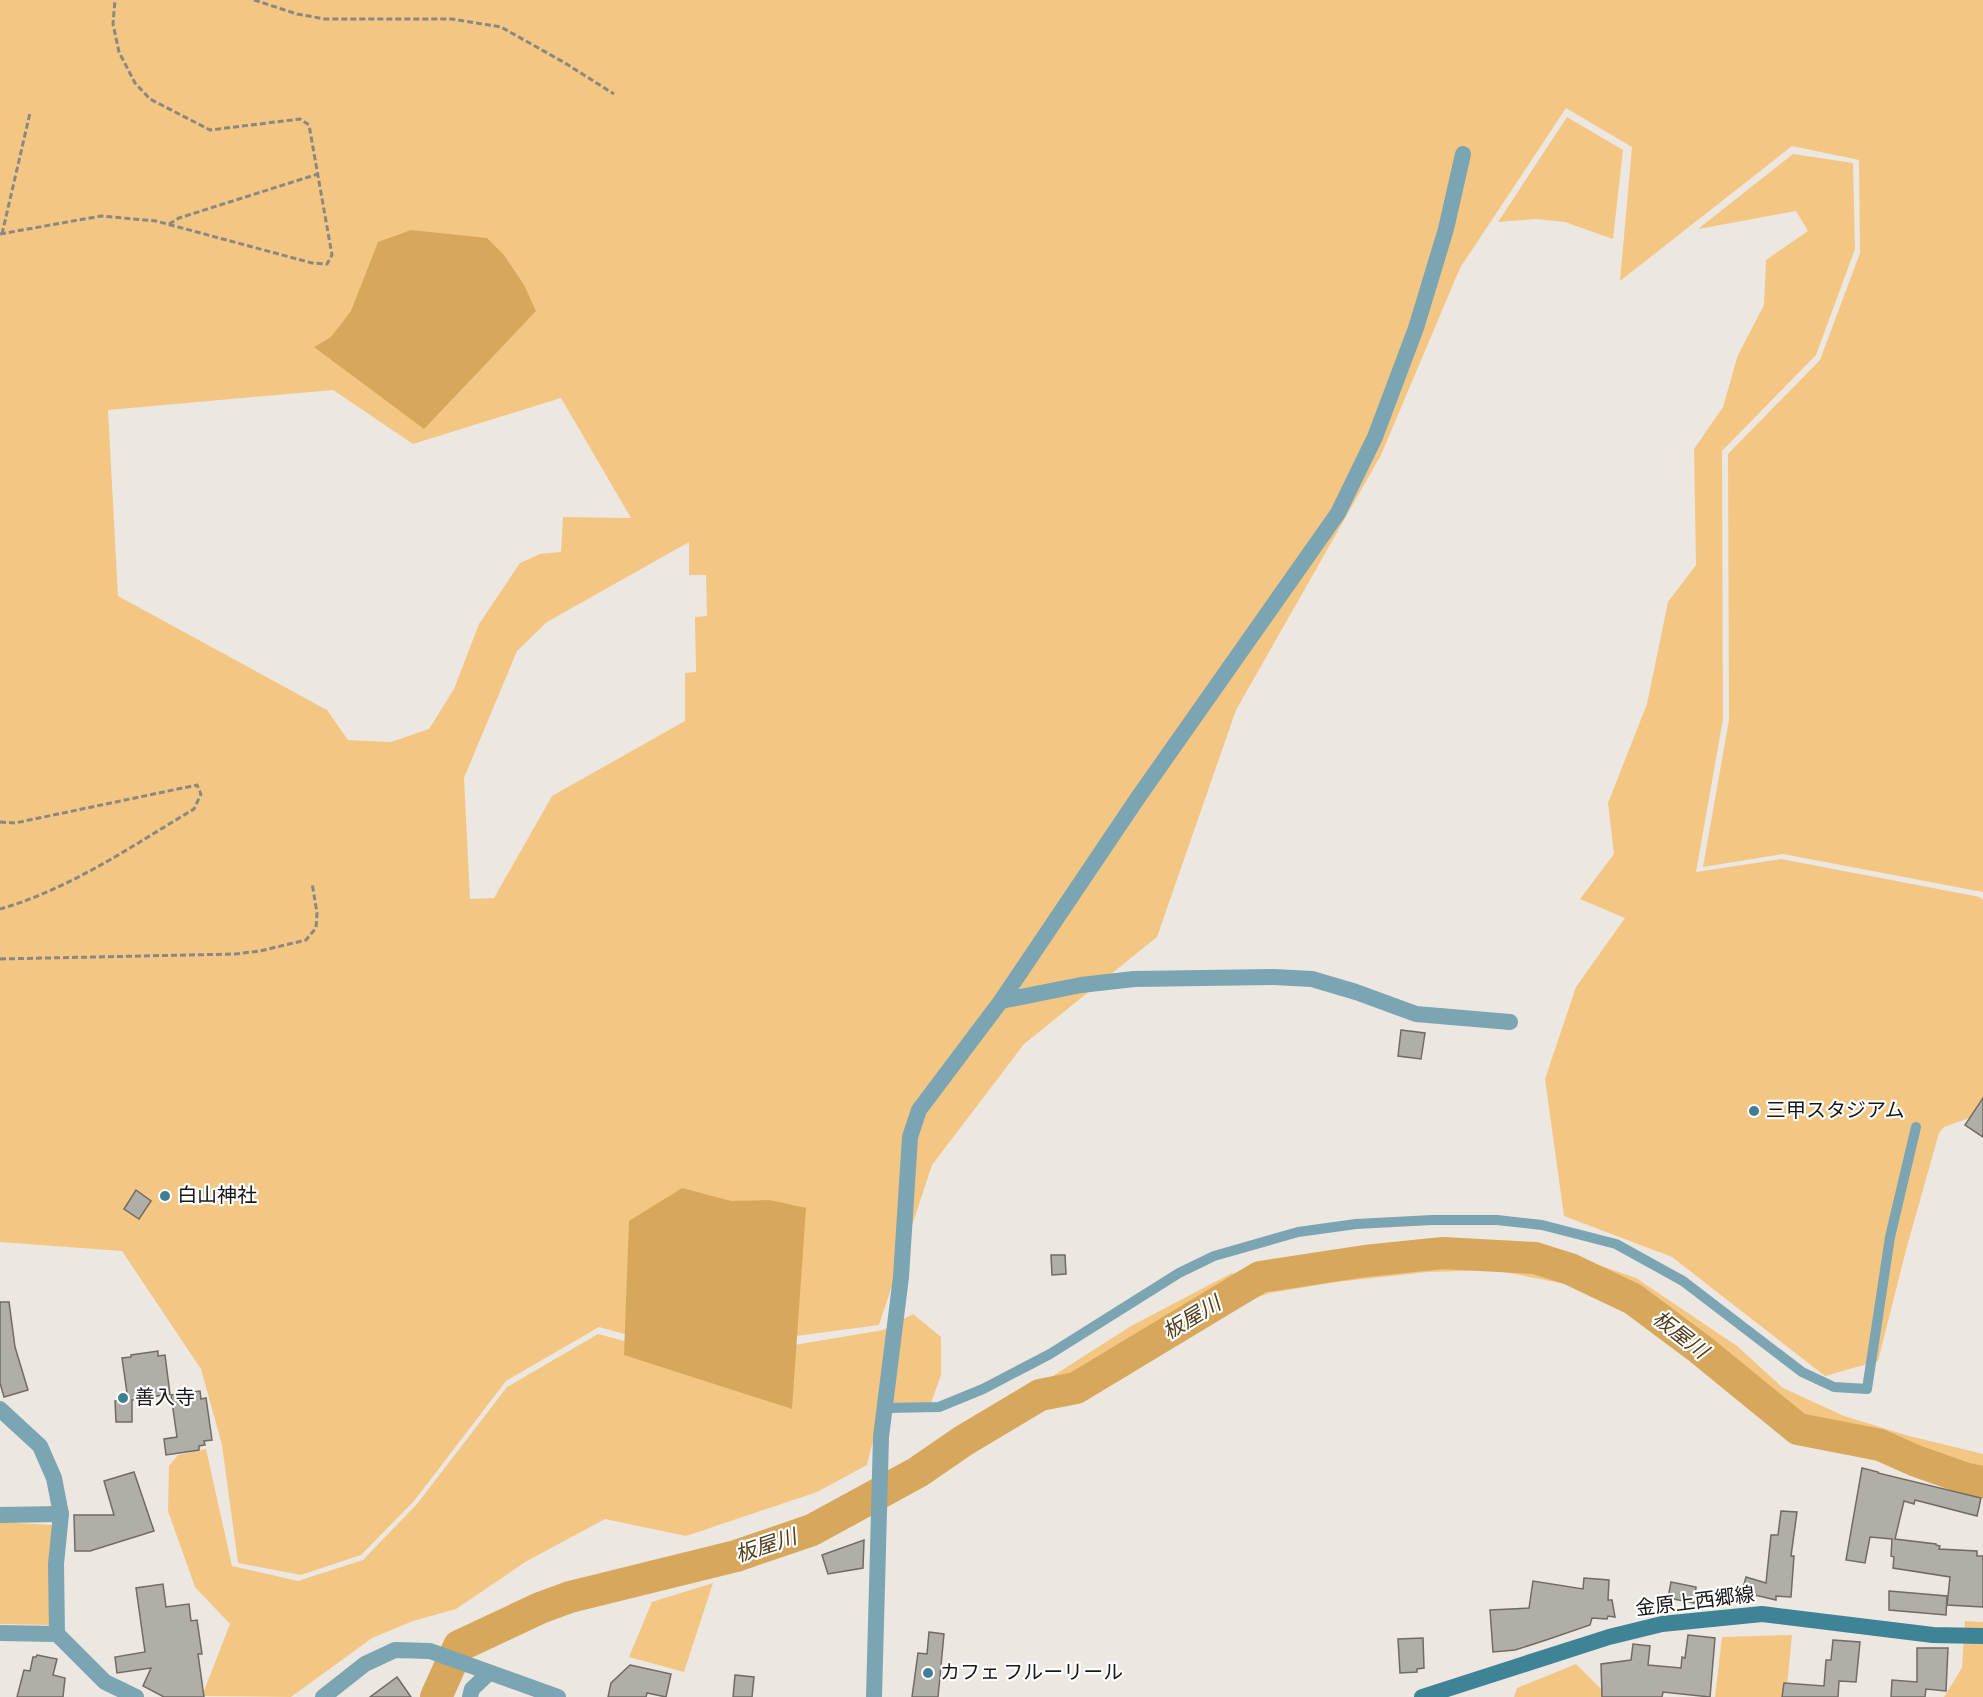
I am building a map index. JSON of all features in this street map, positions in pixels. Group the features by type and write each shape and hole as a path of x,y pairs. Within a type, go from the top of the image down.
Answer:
{"main road":[{"name":"金原上西郷線","path":"1422,1697 1609,1637 1662,1624 1762,1614 1933,1635 1983,1636"}],"street":[{"path":"874,1697 879,1469 901,1277 910,1137 919,1110 1001,1001 1137,799 1338,513 1375,437 1416,328 1446,229 1463,154"},
{"path":"1001,1001 1081,985 1134,979 1274,977 1312,979 1416,1014 1510,1023"},
{"path":"0,1409 40,1446 54,1478 61,1514 56,1564 57,1634"},
{"path":"0,1515 61,1514"},
{"path":"0,1633 57,1634 105,1682 136,1697"},
{"path":"323,1697 365,1664 394,1650 430,1651 558,1697"},
{"path":"470,1697 472,1689 485,1671"}],"lane":[{"path":"885,1408 939,1407 983,1389 1050,1354 1179,1273 1214,1256 1298,1232 1356,1224 1432,1220 1497,1220 1542,1225 1616,1244 1683,1281 1802,1372 1834,1387 1867,1389 1890,1237 1916,1127"}],"path":[{"path":"30,113 1,234 101,216 156,221 312,263 327,264 332,255 309,125 300,119 210,130 150,99 135,84 119,52 114,24 115,0"},
{"path":"254,0 297,14 325,19 452,19 501,27 566,63 614,94"},
{"path":"169,225 179,218 318,174"},
{"path":"0,822 15,823 196,785 201,794 194,809 102,865 46,892 0,909"},
{"path":"0,959 235,954 260,951 306,940 316,928 317,913 312,883"}],"shaded area":[{"path":"0,0 1983,0 1983,892 1783,854 1703,867 1729,720 1728,454 1820,360 1860,253 1859,160 1792,146 1620,281 1632,147 1566,108 1460,268 1381,455 1236,710 1157,937 1024,1044 932,1165 879,1325 773,1339 693,1353 599,1327 506,1381 414,1501 361,1555 301,1575 238,1563 222,1445 201,1369 122,1251 0,1242","holes":["333,390 413,444 561,398 631,518 563,517 561,552 540,554 520,563 479,624 454,689 429,729 391,742 348,740 327,710 118,596 108,410","689,542 689,575 706,575 707,616 695,617 696,672 685,673 685,721 552,796 494,898 470,899 464,778 517,651 547,622"]},
{"path":"1567,117 1623,150 1613,239 1565,222 1536,219 1498,222"},
{"name":"三甲スタジアム","path":"1793,154 1853,163 1855,249 1816,355 1722,451 1723,719 1696,872 1781,859 1980,897 1983,900 1983,1113 1944,1127 1939,1133 1878,1361 1825,1376 1672,1257 1564,1216 1545,1079 1576,987 1625,918 1580,899 1614,854 1608,803 1647,704 1668,602 1696,565 1694,449 1723,407 1738,355 1764,305 1766,260 1808,231 1796,211 1698,229"},
{"path":"411,230 487,238 504,255 524,285 536,311 424,429 314,347 331,337 351,311 378,242"},
{"path":"682,1188 731,1201 770,1200 806,1208 792,1409 624,1355 629,1221"},
{"path":"1457,1259 1536,1267 1576,1276 1609,1292 1623,1305 1566,1284 1493,1270 1428,1272 1336,1282 1270,1293 1207,1315 1234,1296 1283,1279"},
{"path":"1590,1262 1636,1278 1737,1346 1783,1388 1844,1416 1909,1436 1983,1454 1983,1471 1904,1449 1879,1435 1819,1422 1789,1409 1747,1380 1703,1340 1643,1295 1601,1271"},
{"path":"1272,1264 1234,1280 1068,1385 1056,1385 1045,1381 1131,1326 1230,1274"},
{"path":"913,1314 941,1337 941,1375 931,1403 879,1417 867,1465 817,1492 686,1536 605,1519 527,1561 456,1609 413,1621 372,1638 291,1697 202,1696 230,1624 195,1587 168,1511 169,1466 178,1455 206,1449 232,1566 298,1581 363,1560 417,1504 507,1387 598,1334 700,1361 883,1330"},
{"path":"0,1522 52,1525 49,1625 0,1624"},
{"path":"713,1583 684,1672 629,1657 652,1602"},
{"path":"1965,1621 1983,1622 1983,1697 1944,1697 1962,1668"},
{"path":"1792,1635 1786,1697 1715,1697 1722,1637"},
{"path":"1576,1664 1609,1697 1514,1697 1517,1688"}],"building":[{"path":"1401,1030 1425,1033 1421,1059 1398,1056"},
{"path":"1983,1098 1983,1137 1965,1125"},
{"path":"136,1190 151,1201 139,1219 124,1209"},
{"path":"1051,1255 1065,1255 1066,1274 1052,1275"},
{"path":"0,1302 9,1302 15,1347 28,1390 4,1397 0,1383"},
{"path":"158,1351 158,1356 165,1355 170,1394 132,1400 132,1422 116,1422 115,1401 128,1400 122,1358"},
{"path":"200,1391 201,1399 206,1398 212,1440 204,1441 205,1445 199,1446 199,1450 166,1455 164,1439 177,1437 171,1395"},
{"path":"1862,1468 1981,1498 1977,1516 1915,1500 1914,1504 1904,1501 1895,1539 1936,1544 1940,1546 1939,1549 1977,1551 1977,1556 1983,1556 1983,1607 1947,1605 1950,1577 1893,1568 1892,1539 1870,1537 1865,1563 1846,1560"},
{"path":"134,1472 154,1531 90,1551 75,1551 74,1515 114,1515 104,1481"},
{"path":"1781,1511 1797,1512 1791,1556 1794,1556 1791,1597 1776,1596 1776,1600 1742,1592 1746,1577 1766,1583 1771,1535 1778,1535"},
{"path":"864,1540 863,1568 828,1574 822,1555"},
{"path":"1584,1578 1609,1580 1608,1600 1612,1600 1615,1617 1592,1618 1590,1625 1515,1650 1493,1652 1490,1610 1529,1608 1533,1581 1583,1589"},
{"path":"1671,1582 1696,1587 1694,1603 1668,1598"},
{"path":"163,1584 166,1607 189,1604 191,1621 197,1620 202,1654 198,1654 204,1697 164,1697 143,1686 151,1668 117,1673 115,1657 145,1652 136,1588"},
{"path":"1889,1591 1947,1596 1946,1615 1889,1610"},
{"name":"カフェ フルーリール","path":"929,1632 944,1634 938,1697 912,1697 918,1653 927,1654"},
{"path":"1688,1635 1715,1638 1710,1697 1663,1692 1662,1697 1602,1697 1601,1664 1631,1660 1633,1644 1650,1646 1648,1665 1681,1668 1682,1657 1685,1658"},
{"path":"1423,1638 1424,1668 1417,1669 1417,1672 1400,1673 1398,1639"},
{"path":"1833,1640 1860,1642 1856,1682 1839,1681 1838,1697 1782,1697 1784,1683 1824,1686 1826,1660 1831,1660"},
{"path":"1917,1648 1948,1648 1946,1691 1926,1689 1925,1697 1891,1697 1892,1680 1917,1682"},
{"path":"37,1655 57,1659 53,1675 65,1678 63,1697 17,1697 24,1670 30,1671 33,1657"},
{"path":"630,1665 671,1674 666,1697 647,1693 646,1697 608,1697 611,1683"},
{"path":"735,1675 754,1677 752,1697 733,1697"},
{"path":"397,1677 411,1697 370,1697"}],"waterway":[{"name":"板屋川","path":"436,1697 459,1646 540,1608 570,1597 736,1556 812,1530 918,1472 963,1441 1040,1395 1076,1388 1260,1277 1365,1261 1443,1253 1535,1258 1570,1269 1633,1299 1700,1349 1798,1429 1880,1445 1916,1461 1967,1479 1983,1482"}],"place":[{"name":"三甲スタジアム","path":"1754,1111"},
{"name":"白山神社","path":"165,1196"},
{"name":"善入寺","path":"123,1398"},
{"name":"カフェ フルーリール","path":"928,1673"}]}
